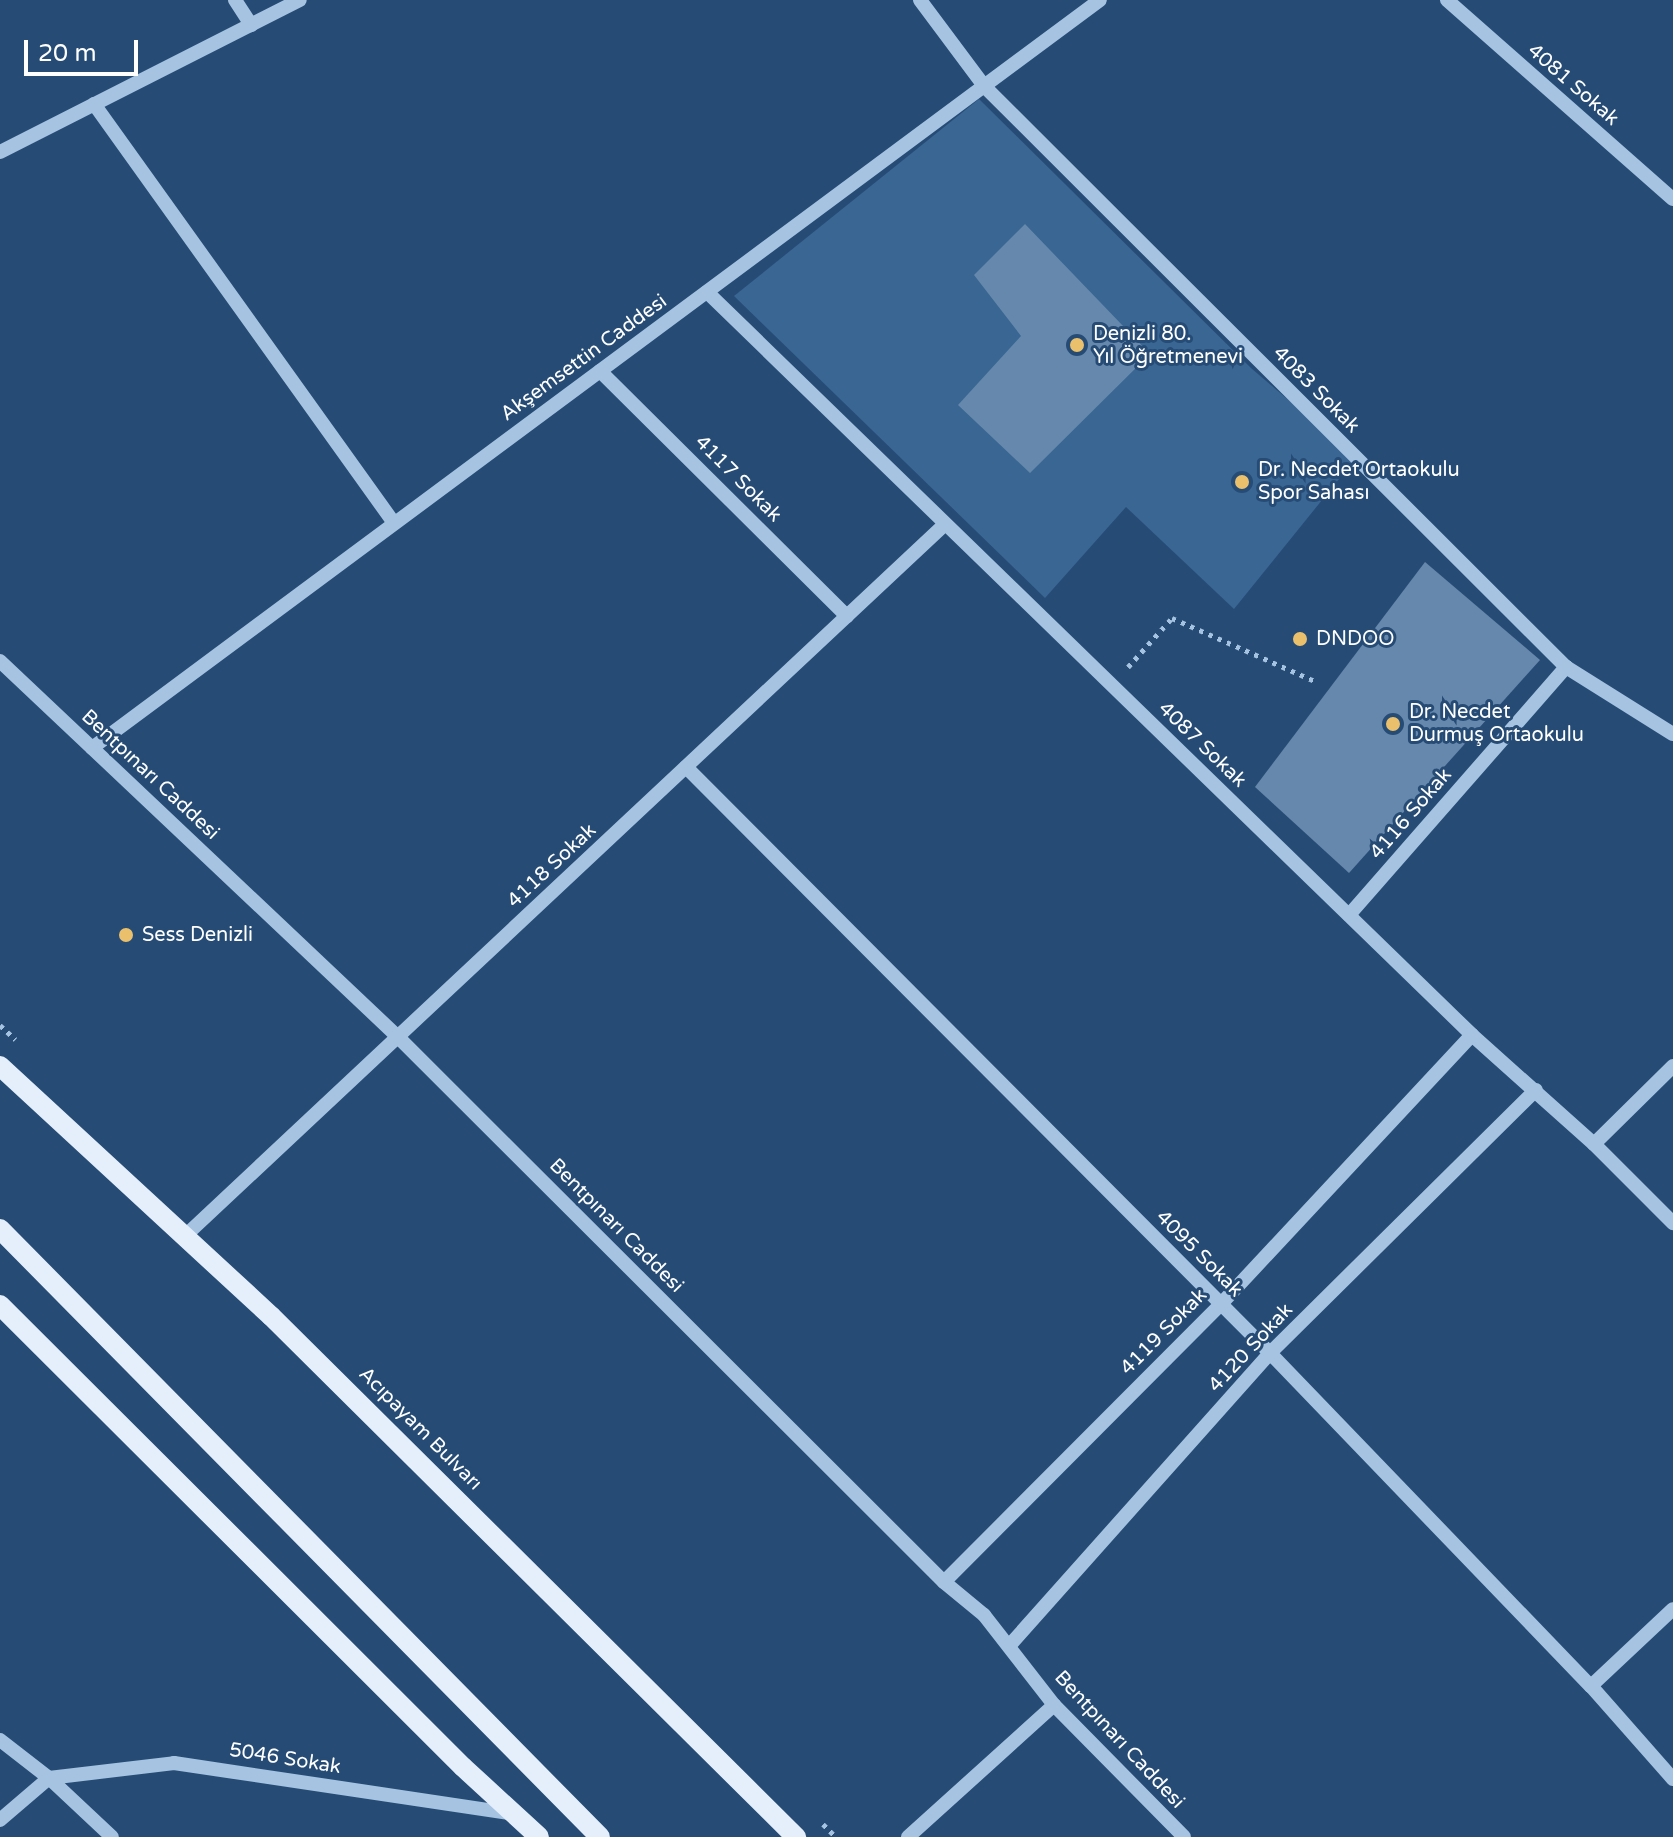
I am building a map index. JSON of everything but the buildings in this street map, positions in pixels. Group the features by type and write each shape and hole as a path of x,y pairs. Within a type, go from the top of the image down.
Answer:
{"main road":[{"name":"Acıpayam Bulvarı","path":"0,1066 282,1327 796,1837"},
{"path":"0,1229 600,1837"},
{"path":"0,1305 463,1767 539,1837"}],"street":[{"path":"235,0 251,25"},
{"path":"0,152 300,0"},
{"name":"4083 Sokak","path":"920,0 984,86 1566,667 1671,731"},
{"name":"Akşemsettin Caddesi","path":"92,748 1100,0"},
{"name":"4081 Sokak","path":"1447,0 1673,199"},
{"path":"94,104 394,523"},
{"name":"4087 Sokak","path":"707,292 1472,1035 1594,1144 1673,1223"},
{"name":"4117 Sokak","path":"600,371 847,616"},
{"name":"4118 Sokak","path":"185,1236 945,524"},
{"name":"Bentpınarı Caddesi","path":"0,661 398,1037 944,1582 984,1615 1054,1705 1184,1837"},
{"name":"4116 Sokak","path":"1349,915 1566,667"},
{"name":"4095 Sokak","path":"686,767 1270,1353 1591,1686 1673,1779"},
{"name":"4119 Sokak","path":"944,1582 1221,1304 1472,1035"},
{"path":"1594,1144 1673,1066"},
{"name":"4120 Sokak","path":"1009,1646 1270,1353 1536,1090"},
{"path":"1591,1686 1673,1609"},
{"path":"908,1837 1054,1705"},
{"path":"0,1740 49,1778 112,1837"},
{"name":"5046 Sokak","path":"49,1778 174,1763 514,1814"},
{"path":"0,1820 49,1778"}],"path":[{"path":"1111,685 1172,618 1315,681"}],"shaded area":[{"path":"979,99 1251,368 1356,458 1234,609 1126,507 1045,598 734,296"}],"place":[{"name":"Denizli 80. Yıl Öğretmenevi","path":"1077,345"},
{"name":"Dr. Necdet Ortaokulu Spor Sahası","path":"1242,482"},
{"name":"DNDOO","path":"1300,639"},
{"name":"Dr. Necdet Durmuş Ortaokulu","path":"1393,724"},
{"name":"Sess Denizli","path":"126,935"}]}
